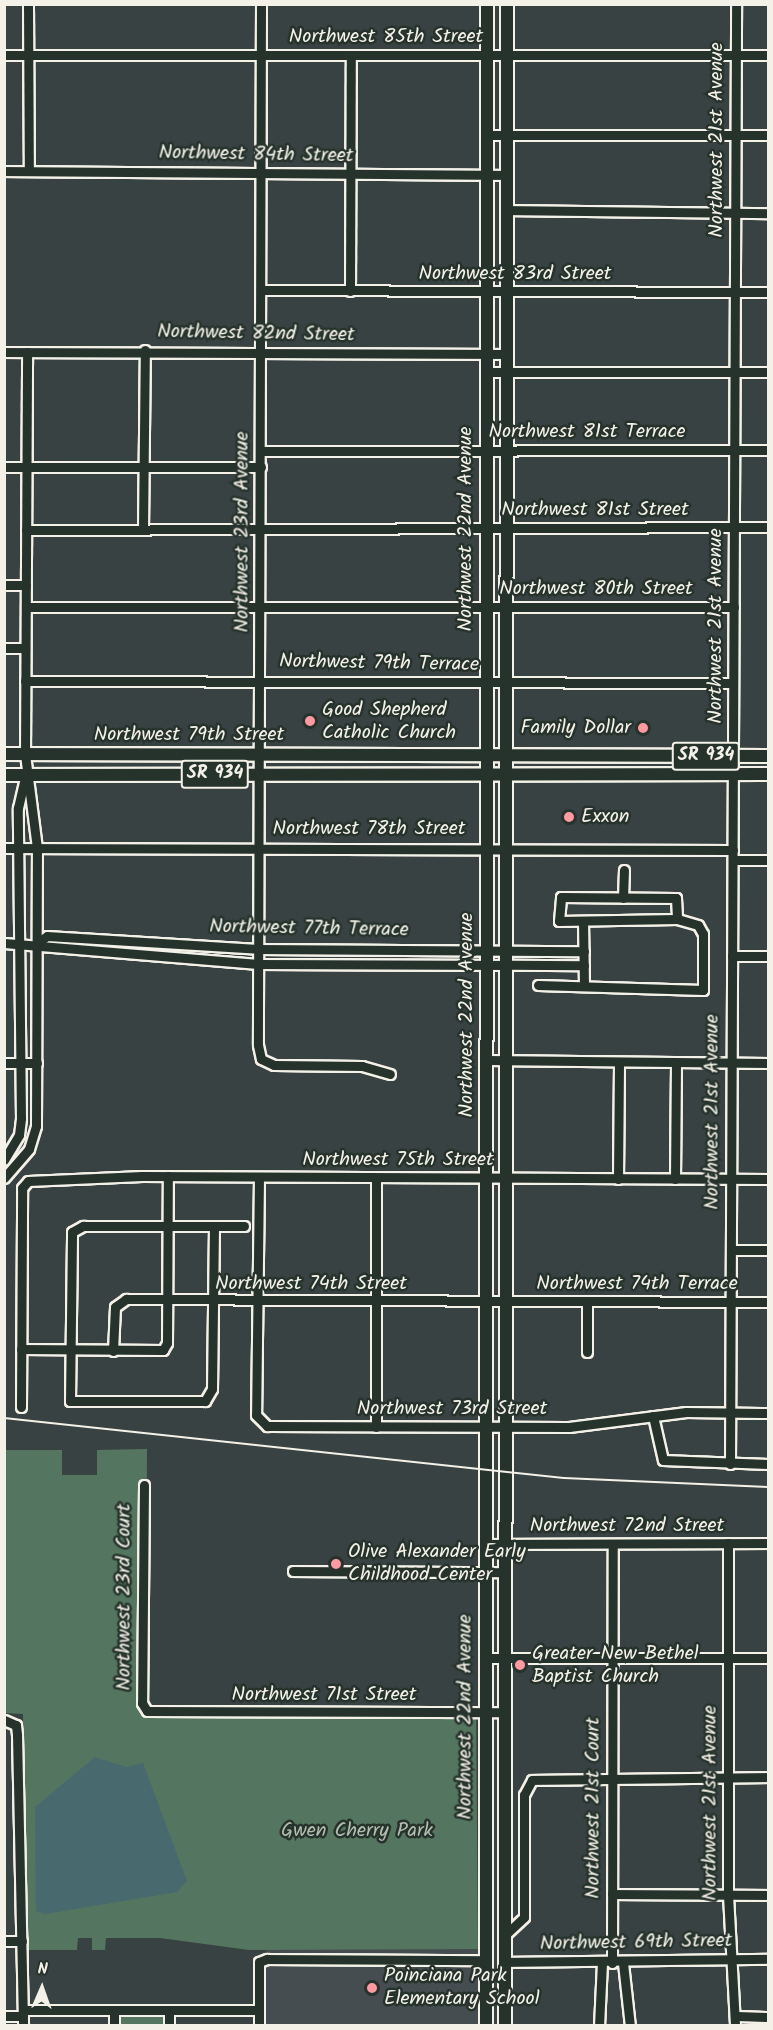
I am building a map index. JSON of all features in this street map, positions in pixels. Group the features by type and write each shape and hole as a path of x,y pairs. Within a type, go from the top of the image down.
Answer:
{"main road":[{"name":"Northwest 22nd Avenue","path":"486,2025 485,354 487,4"},
{"name":"Northwest 22nd Avenue","path":"505,2025 506,774 504,683 507,4"},
{"name":"Northwest 79th Street","path":"4,754 768,756"},
{"path":"144,754 144,775"},
{"path":"331,774 368,767 383,755"},
{"path":"607,756 608,773"},
{"name":"Northwest 79th Street","path":"4,775 768,774"},
{"path":"486,1858 504,1856"},
{"path":"486,1960 504,1962"}],"street":[{"path":"28,4 29,171"},
{"name":"Northwest 23rd Avenue","path":"261,4 261,774 258,949 261,1059 274,1065 374,1067 390,1074"},
{"name":"Northwest 21st Avenue","path":"730,1464 736,4"},
{"name":"Northwest 85th Street","path":"4,55 768,55"},
{"path":"350,291 351,55"},
{"path":"486,135 768,135"},
{"name":"Northwest 84th Street","path":"4,171 507,175"},
{"path":"506,210 768,213"},
{"name":"Northwest 83rd Street","path":"261,290 768,292"},
{"path":"143,529 146,350"},
{"name":"Northwest 82nd Street","path":"4,352 261,350 506,354"},
{"path":"4,1178 29,1149 36,1126 37,848 25,754 27,352"},
{"path":"485,372 768,372"},
{"name":"Northwest 81st Terrace","path":"261,451 768,450"},
{"path":"4,467 261,467"},
{"name":"Northwest 81st Street","path":"26,530 768,527"},
{"path":"4,585 26,585"},
{"name":"Northwest 80th Street","path":"26,607 734,607"},
{"path":"4,648 25,648"},
{"name":"Northwest 79th Terrace","path":"25,681 733,683"},
{"path":"4,1160 19,1135 21,848 18,808 26,775"},
{"name":"Northwest 78th Street","path":"4,848 610,848 733,855 768,860"},
{"path":"623,898 624,870"},
{"path":"538,985 703,990 704,934 698,926 677,919 559,921 561,897 676,898 677,919"},
{"path":"583,921 584,986"},
{"name":"Northwest 77th Terrace","path":"4,943 37,943 47,936 258,949 487,957"},
{"path":"144,957 145,942"},
{"name":"Northwest 77th Terrace","path":"37,943 48,951 258,964 487,957 584,951"},
{"path":"216,962 217,946"},
{"name":"Northwest 77th Terrace","path":"505,956 584,965"},
{"path":"732,956 768,956"},
{"path":"486,1060 768,1063"},
{"path":"618,1179 619,1062"},
{"path":"675,1179 676,1062"},
{"path":"4,1063 37,1063"},
{"path":"21,1407 21,1349 156,1352 168,1343 168,1176"},
{"name":"Northwest 75th Street","path":"21,1349 22,1188 28,1181 168,1176 376,1179 768,1179"},
{"path":"259,1177 259,1302"},
{"path":"376,1179 376,1427"},
{"path":"214,1226 212,1389 205,1401 70,1401 72,1232 83,1226 168,1226 214,1226 244,1226"},
{"name":"Northwest 74th Terrace","path":"731,1250 768,1250"},
{"name":"Northwest 74th Street","path":"113,1351 118,1303 168,1300 505,1302"},
{"name":"Northwest 73rd Street","path":"259,1302 256,1415 267,1426 569,1427 653,1416 768,1413"},
{"name":"Northwest 74th Terrace","path":"505,1302 768,1302"},
{"path":"586,1302 587,1352"},
{"path":"653,1416 663,1460 768,1464"},
{"name":"Northwest 23rd Court","path":"144,1485 144,1709"},
{"name":"Northwest 21st Avenue","path":"728,1543 729,1895 730,1959 735,2021"},
{"name":"Northwest 72nd Street","path":"486,1544 768,1543"},
{"name":"Northwest 21st Court","path":"599,2025 607,1963 612,1894 613,1544"},
{"path":"293,1571 504,1572"},
{"path":"485,1658 768,1658"},
{"name":"Northwest 71st Street","path":"144,1709 504,1712"},
{"path":"7,1720 17,1735 23,2017"},
{"path":"505,1935 524,1917 524,1795 529,1782 611,1777 768,1777"},
{"path":"612,1894 768,1894"},
{"path":"4,1941 22,1941"},
{"name":"Northwest 69th Street","path":"504,1962 623,1963 768,1959"},
{"path":"259,2025 259,1962 486,1960"},
{"path":"623,1963 630,2025"},
{"path":"4,2016 23,2017 114,2010 259,2010"},
{"path":"114,2010 114,2025"},
{"path":"169,2010 169,2025"},
{"path":"735,2021 768,2017"}],"shaded area":[{"name":"Poinciana Park Elementary School","path":"266,1949 478,1949 478,2025 266,2025"}],"green space":[{"name":"Gwen Cherry Park","path":"147,1449 146,1713 476,1712 478,1949 249,1950 160,1938 106,1938 105,1950 92,1950 92,1938 78,1938 77,1950 24,1950 23,1714 5,1713 5,1450 62,1450 62,1475 97,1475 97,1450"},
{"path":"115,2011 168,2011 168,2025 115,2025"}],"water":[{"path":"95,1757 126,1767 143,1763 187,1881 177,1892 45,1914 36,1911 35,1807"}],"railway":[{"path":"4,1418 564,1478 768,1487"}],"place":[{"name":"Good Shepherd Catholic Church","path":"310,721"},
{"name":"Family Dollar","path":"643,728"},
{"name":"Exxon","path":"569,817"},
{"name":"Olive Alexander Early Childhood Center","path":"336,1564"},
{"name":"Greater New Bethel Baptist Church","path":"520,1665"},
{"name":"Poinciana Park Elementary School","path":"372,1988"}]}
